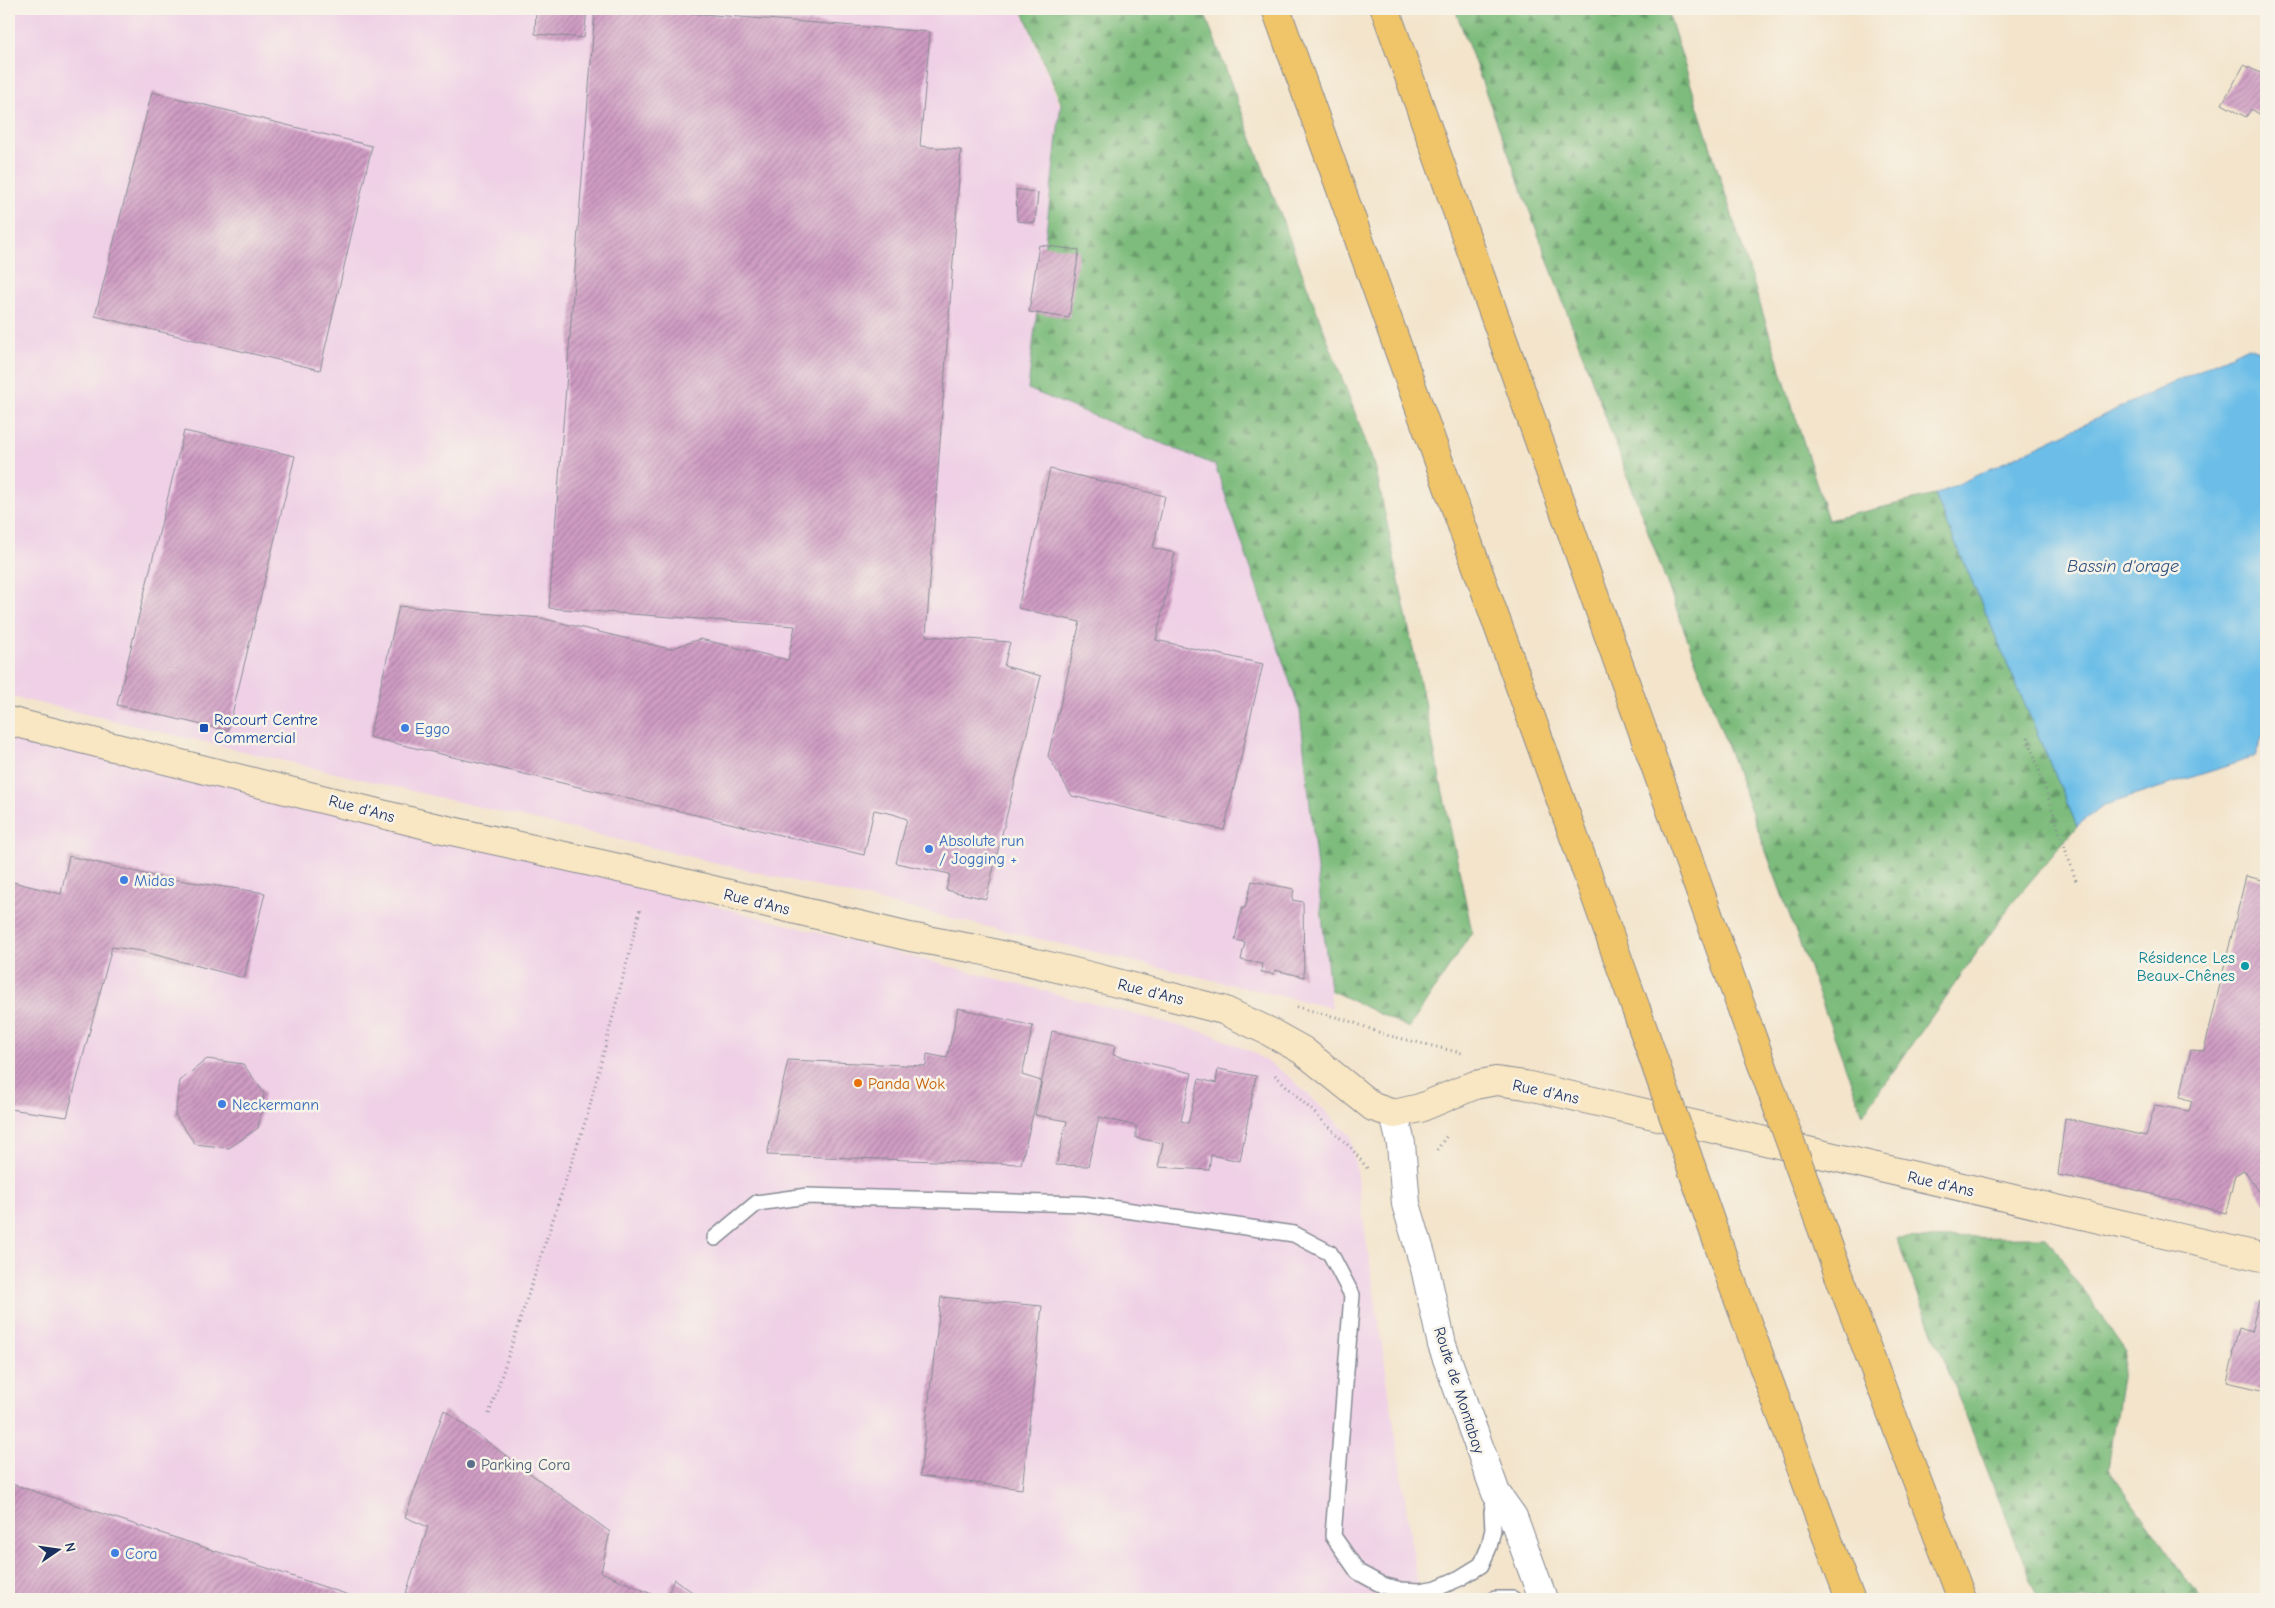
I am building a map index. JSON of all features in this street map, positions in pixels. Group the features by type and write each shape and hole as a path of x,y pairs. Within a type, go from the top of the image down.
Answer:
{"highway":[{"path":"1276,9 1636,1009 1727,1269 1850,1599"},
{"path":"1385,9 1749,1029 1839,1275 1962,1599"}],"main road":[{"name":"Rue d'Ans","path":"9,721 434,827 650,875 910,937 976,949 1223,1010 1268,1031 1302,1050 1373,1107 1394,1114 1420,1108 1475,1085 1496,1081 1525,1085 2266,1258"}],"street":[{"name":"Route de Montabay","path":"1394,1114 1401,1144 1406,1204 1425,1268 1442,1345 1496,1493 1513,1518 1543,1599"}],"lane":[{"path":"715,1238 757,1203 807,1196 1083,1204 1294,1234 1330,1253 1352,1295 1333,1536 1358,1572 1382,1584 1401,1590 1420,1591 1437,1588 1460,1578 1481,1565 1489,1547 1493,1529 1492,1512 1496,1493"},
{"path":"1495,1599 1513,1599"}],"path":[{"path":"2028,737 2077,884"},
{"path":"489,1414 588,1113 650,875"},
{"path":"1272,1073 1352,1149 1365,1163 1371,1175"}],"shaded area":[{"path":"9,9 1021,9 1061,108 1028,389 1215,465 1300,711 1332,1008 9,696"},
{"path":"9,724 1211,1034 1254,1053 1290,1077 1351,1136 1420,1599 9,1599"}],"green space":[{"path":"1022,9 1203,9 1375,466 1472,932 1409,1028 1330,990 1300,711 1215,465 1028,389 1061,103"},
{"path":"1455,9 1667,9 1828,520 1935,495 2077,826 2012,903 1863,1114"},
{"path":"2046,1237 2126,1351 2108,1469 2201,1599 2038,1599 1896,1238"}],"water":[{"name":"Bassin d'orage","path":"2248,347 2266,354 2266,727 2255,757 2102,806 2077,826 1935,495"}],"building":[{"path":"536,9 587,9 584,38 535,34"},
{"path":"595,9 651,9 930,32 920,146 961,150 926,636 1010,642 1004,666 1041,676 986,899 946,890 950,874 896,863 907,819 893,814 874,810 864,855 369,737 399,606 541,618 670,649 700,639 788,660 795,626 549,608"},
{"path":"2266,62 2266,118 2251,109 2246,117 2222,104 2244,65 2260,73"},
{"path":"152,92 372,146 320,370 95,316"},
{"path":"1016,189 1038,193 1035,223 1017,221"},
{"path":"1039,245 1079,250 1069,318 1029,312"},
{"path":"184,431 295,456 228,731 117,705"},
{"path":"1050,469 1165,496 1153,548 1175,553 1156,640 1263,664 1224,830 1072,796 1048,756 1080,622 1018,608"},
{"path":"69,856 158,877 265,893 244,978 141,951 112,947 67,1117 9,1109 9,881 61,894"},
{"name":"Résidence Les Beaux-Chênes","path":"2246,876 2266,881 2266,1068 2264,1067 2266,1071 2266,1204 2244,1170 2235,1175 2226,1213 2132,1189 2058,1175 2065,1118 2146,1136 2155,1105 2189,1111 2192,1101 2180,1097 2191,1050 2204,1051"},
{"path":"1252,881 1294,889 1292,900 1303,902 1304,977 1275,970 1274,974 1261,972 1262,964 1241,960 1245,942 1235,940 1242,908 1245,908"},
{"path":"958,1008 1033,1026 1022,1075 1041,1081 1021,1164 767,1155 788,1060 926,1066 927,1054 947,1058"},
{"path":"1052,1031 1115,1045 1113,1055 1192,1073 1181,1121 1188,1123 1199,1079 1216,1083 1218,1069 1256,1076 1240,1161 1211,1155 1209,1170 1158,1167 1163,1143 1136,1138 1136,1126 1099,1117 1088,1166 1056,1165 1067,1121 1035,1115"},
{"path":"207,1059 243,1064 264,1093 258,1128 229,1148 195,1144 175,1115 180,1081"},
{"path":"941,1297 1042,1306 1022,1489 920,1476"},
{"path":"2259,1301 2266,1303 2266,1391 2227,1382 2239,1328 2251,1332"},
{"name":"Parking Cora","path":"444,1410 610,1532 601,1572 663,1599 404,1599 428,1527 405,1517"},
{"name":"Cora","path":"9,1483 361,1599 9,1599"},
{"path":"674,1579 702,1599 666,1599"}],"place":[{"name":"Rocourt Centre Commercial","path":"204,728"},
{"name":"Eggo","path":"405,728"},
{"name":"Absolute run / Jogging +","path":"929,849"},
{"name":"Midas","path":"124,880"},
{"name":"Résidence Les Beaux-Chênes","path":"2245,966"},
{"name":"Panda Wok","path":"858,1083"},
{"name":"Neckermann","path":"222,1104"},
{"name":"Parking Cora","path":"471,1464"},
{"name":"Cora","path":"115,1553"}]}
